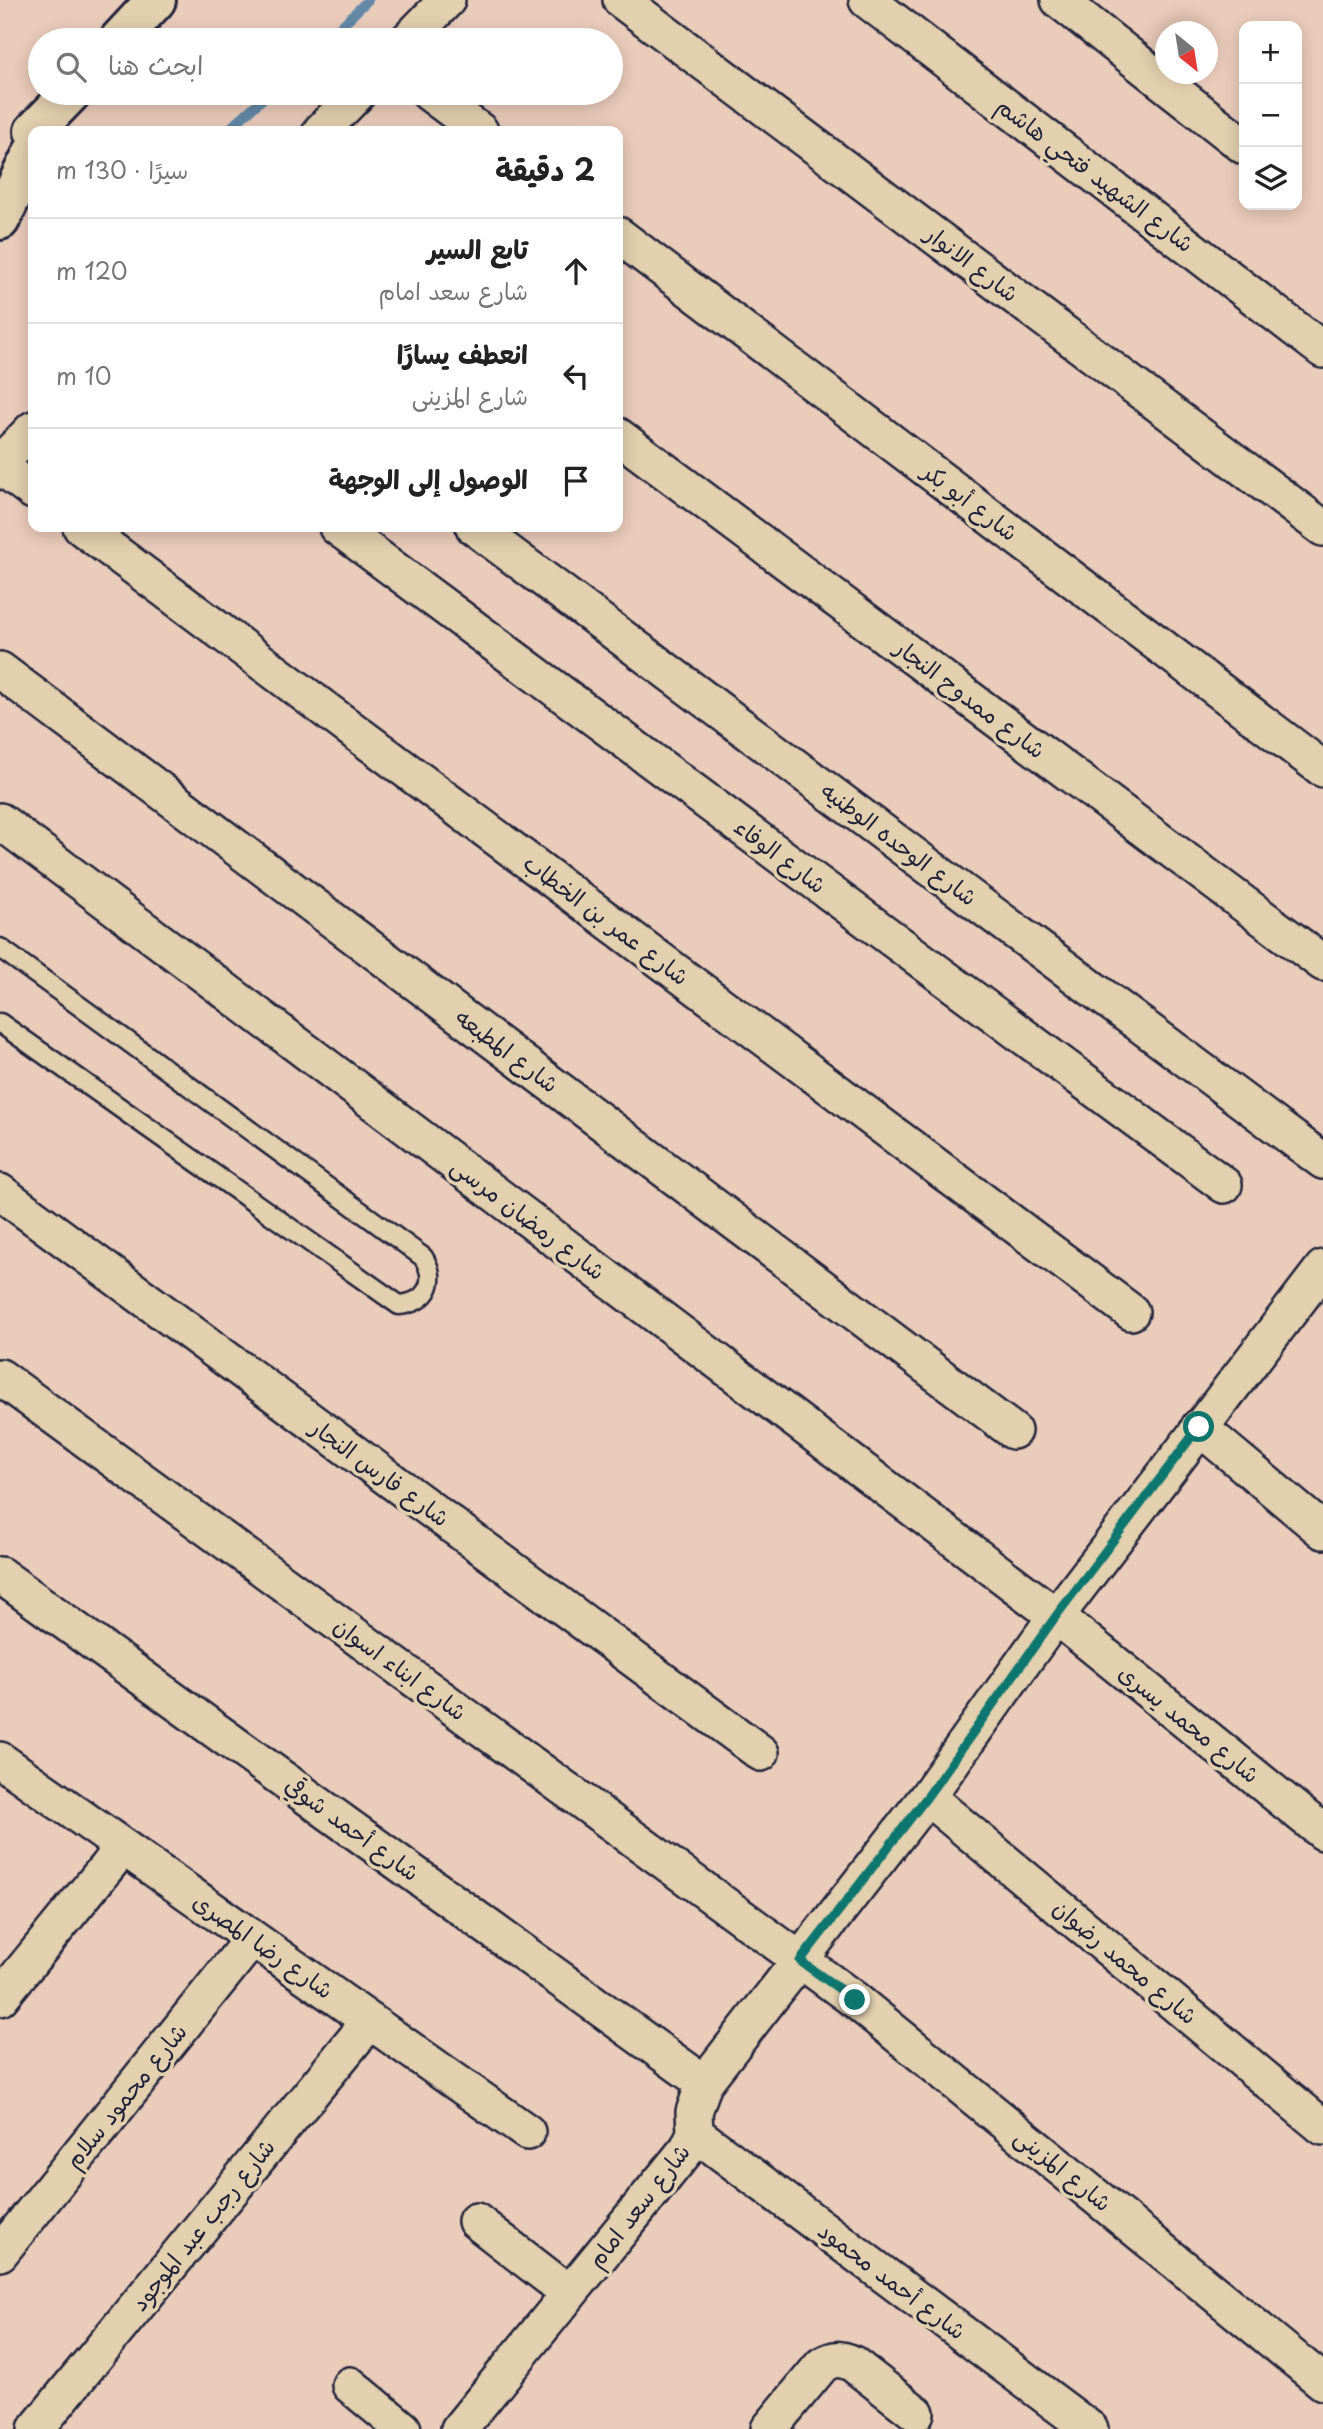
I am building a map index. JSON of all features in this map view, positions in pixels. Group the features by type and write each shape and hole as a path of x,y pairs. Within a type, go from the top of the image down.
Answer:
{"highway":[{"path":"130,28 156,0"},
{"path":"0,166 28,139"},
{"path":"0,220 28,162"}],"street":[{"path":"420,28 447,0"},
{"name":"شارع الانوار","path":"621,0 1323,528"},
{"name":"شارع الشهيد فتحي هاشم","path":"867,0 1323,350"},
{"path":"1059,0 1239,142"},
{"path":"326,126 346,105"},
{"path":"445,105 473,126"},
{"name":"شارع أبو بكر","path":"623,239 1323,769"},
{"path":"28,434 0,465 28,487"},
{"name":"شارع ممدوح النجار","path":"623,440 1323,963"},
{"name":"شارع عمر بن الخطاب","path":"88,532 1131,1312"},
{"name":"شارع الوفاء","path":"344,532 1224,1185"},
{"name":"شارع الوحده الوطنيه","path":"481,532 1323,1161"},
{"name":"شارع المطبعه","path":"0,670 1013,1431"},
{"name":"شارع رمضان مرسى","path":"0,821 1056,1616"},
{"name":"شارع فارس النجار","path":"0,1192 761,1754"},
{"name":"شارع سعد امام","path":"459,2429 688,2148 695,2133 694,2112 704,2083 927,1797 1056,1616 1323,1268"},
{"name":"شارع ابناء اسوان","path":"0,1377 800,1961"},
{"path":"1199,1427 1323,1531"},
{"name":"شارع أحمد شوقي","path":"0,1575 704,2083"},
{"name":"شارع محمد يسرى","path":"1056,1616 1323,1832"},
{"name":"شارع رضا المصرى","path":"0,1760 527,2132"},
{"name":"شارع محمد رضوان","path":"927,1797 1323,2127"},
{"path":"0,1998 123,1847"},
{"name":"شارع محمود سلام","path":"0,2253 251,1939"},
{"name":"شارع المزينى","path":"800,1961 855,2000 1323,2382"},
{"name":"شارع رجب عبد الموجود","path":"36,2429 370,2021"},
{"name":"شارع أحمد محمود","path":"695,2133 1090,2429"},
{"path":"476,2221 569,2293"},
{"path":"769,2429 822,2365 833,2359 842,2359 853,2364 916,2413"},
{"path":"350,2385 403,2429"}],"lane":[{"path":"0,948 423,1257 430,1273 428,1290 418,1300 399,1305 0,1023"}],"waterway":[{"path":"339,28 368,0"},
{"path":"233,126 256,105"}],"route":[{"path":"855,2000 800,1961 927,1797 1056,1616 1199,1427"}]}
